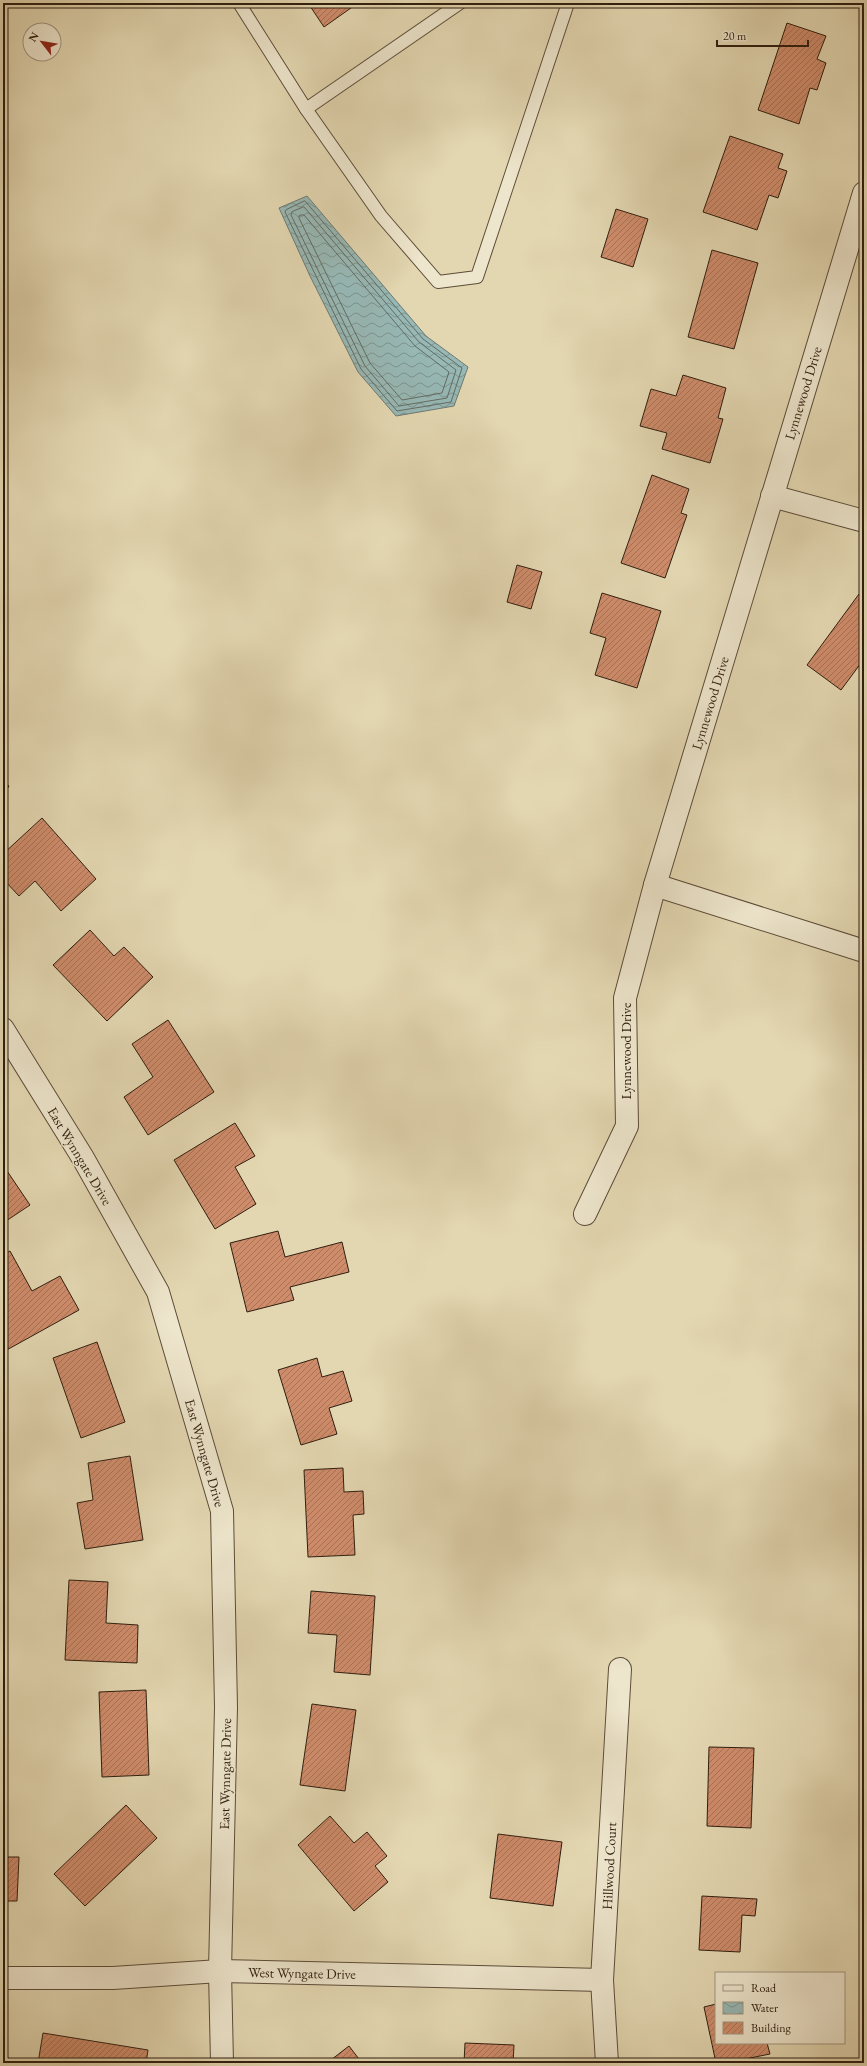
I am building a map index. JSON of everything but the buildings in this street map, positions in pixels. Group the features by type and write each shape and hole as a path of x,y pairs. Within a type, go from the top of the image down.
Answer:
{"street":[{"name":"Lynnewood Drive","path":"586,1214 627,1126 626,998 655,885 864,193"},
{"path":"772,496 864,521"},
{"path":"655,885 864,951"},
{"name":"East Wynngate Drive","path":"3,1029 83,1158 158,1292 222,1511 226,1708 220,1972 222,2063"},
{"name":"Hillwood Court","path":"607,2063 602,1980 620,1669"},
{"name":"West Wyngate Drive","path":"3,1978 113,1978 220,1972 602,1980"}],"lane":[{"path":"239,3 306,109 381,216 438,282 477,277 568,3"},
{"path":"306,109 460,3"}],"water":[{"path":"307,196 426,336 468,367 454,406 396,416 358,372 310,276 279,208"}]}
